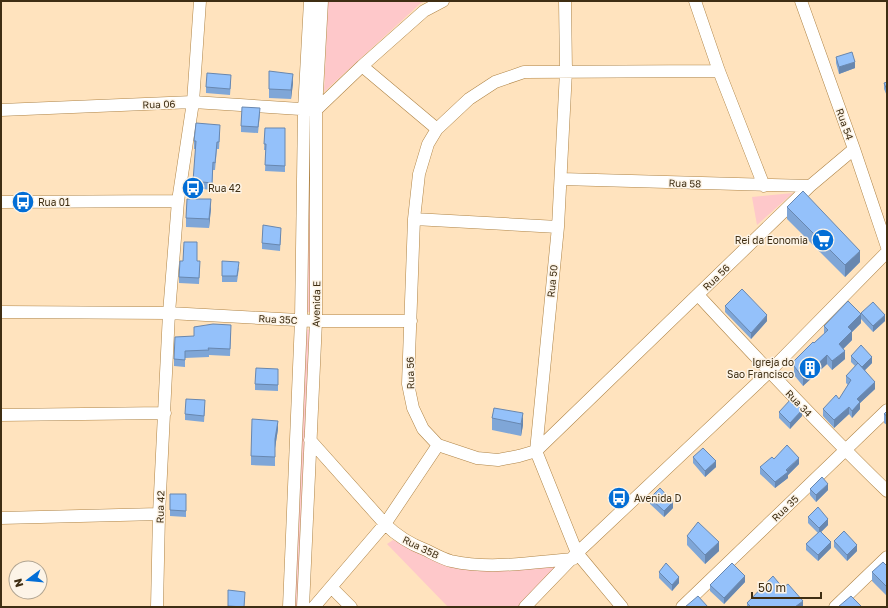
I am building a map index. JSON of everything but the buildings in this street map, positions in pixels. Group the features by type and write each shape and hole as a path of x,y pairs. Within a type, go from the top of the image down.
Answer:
{"street":[{"name":"Rua 42","path":"157,607 159,514 169,313 178,202 193,102 200,1"},
{"name":"Avenida E","path":"303,607 316,321 310,110 310,1"},
{"name":"Avenida E","path":"289,607 310,110 322,1"},
{"path":"310,110 424,11 443,1"},
{"name":"Rua 50","path":"565,1 566,71 558,227 536,451 575,556 622,607"},
{"path":"695,1 719,71 764,186"},
{"name":"Rua 54","path":"801,1 887,247"},
{"path":"362,66 437,128"},
{"name":"Rua 56","path":"719,71 524,72 495,82 469,99 437,128 428,144 419,174 414,219 408,384 413,408 424,429 438,445 477,458 498,460 536,451 810,186 854,149"},
{"name":"Rua 06","path":"1,110 193,102 310,110"},
{"name":"Rua 58","path":"561,179 764,186 810,186"},
{"path":"1,202 178,202"},
{"path":"414,219 558,227"},
{"path":"526,607 575,556 769,372 887,252"},
{"name":"Rua 34","path":"698,295 769,372 887,491"},
{"name":"Rua 35C","path":"1,312 169,313 316,321 411,321"},
{"name":"Rua 35","path":"682,607 887,410"},
{"path":"1,415 165,413"},
{"name":"Rua 35B","path":"310,440 394,533 408,542 450,561 503,565 575,556"},
{"path":"314,607 385,524 438,445"},
{"path":"1,518 159,514"},
{"path":"835,607 887,556"},
{"path":"331,587 351,607"}],"shaded area":[{"path":"328,1 426,1 421,3 324,92"},
{"path":"311,131 311,311 307,312"},
{"path":"793,193 757,225 752,197"},
{"path":"310,329 299,607 295,607 306,330"},
{"path":"393,540 448,565 556,562 559,570 519,607 448,607 387,544"}],"place":[{"name":"Rua 42","path":"193,188"},
{"name":"Rua 01","path":"23,202"},
{"name":"Rei da Eonomia","path":"823,240"},
{"name":"Igreja do Sao Francisco","path":"810,368"},
{"name":"Avenida D","path":"619,498"}]}
